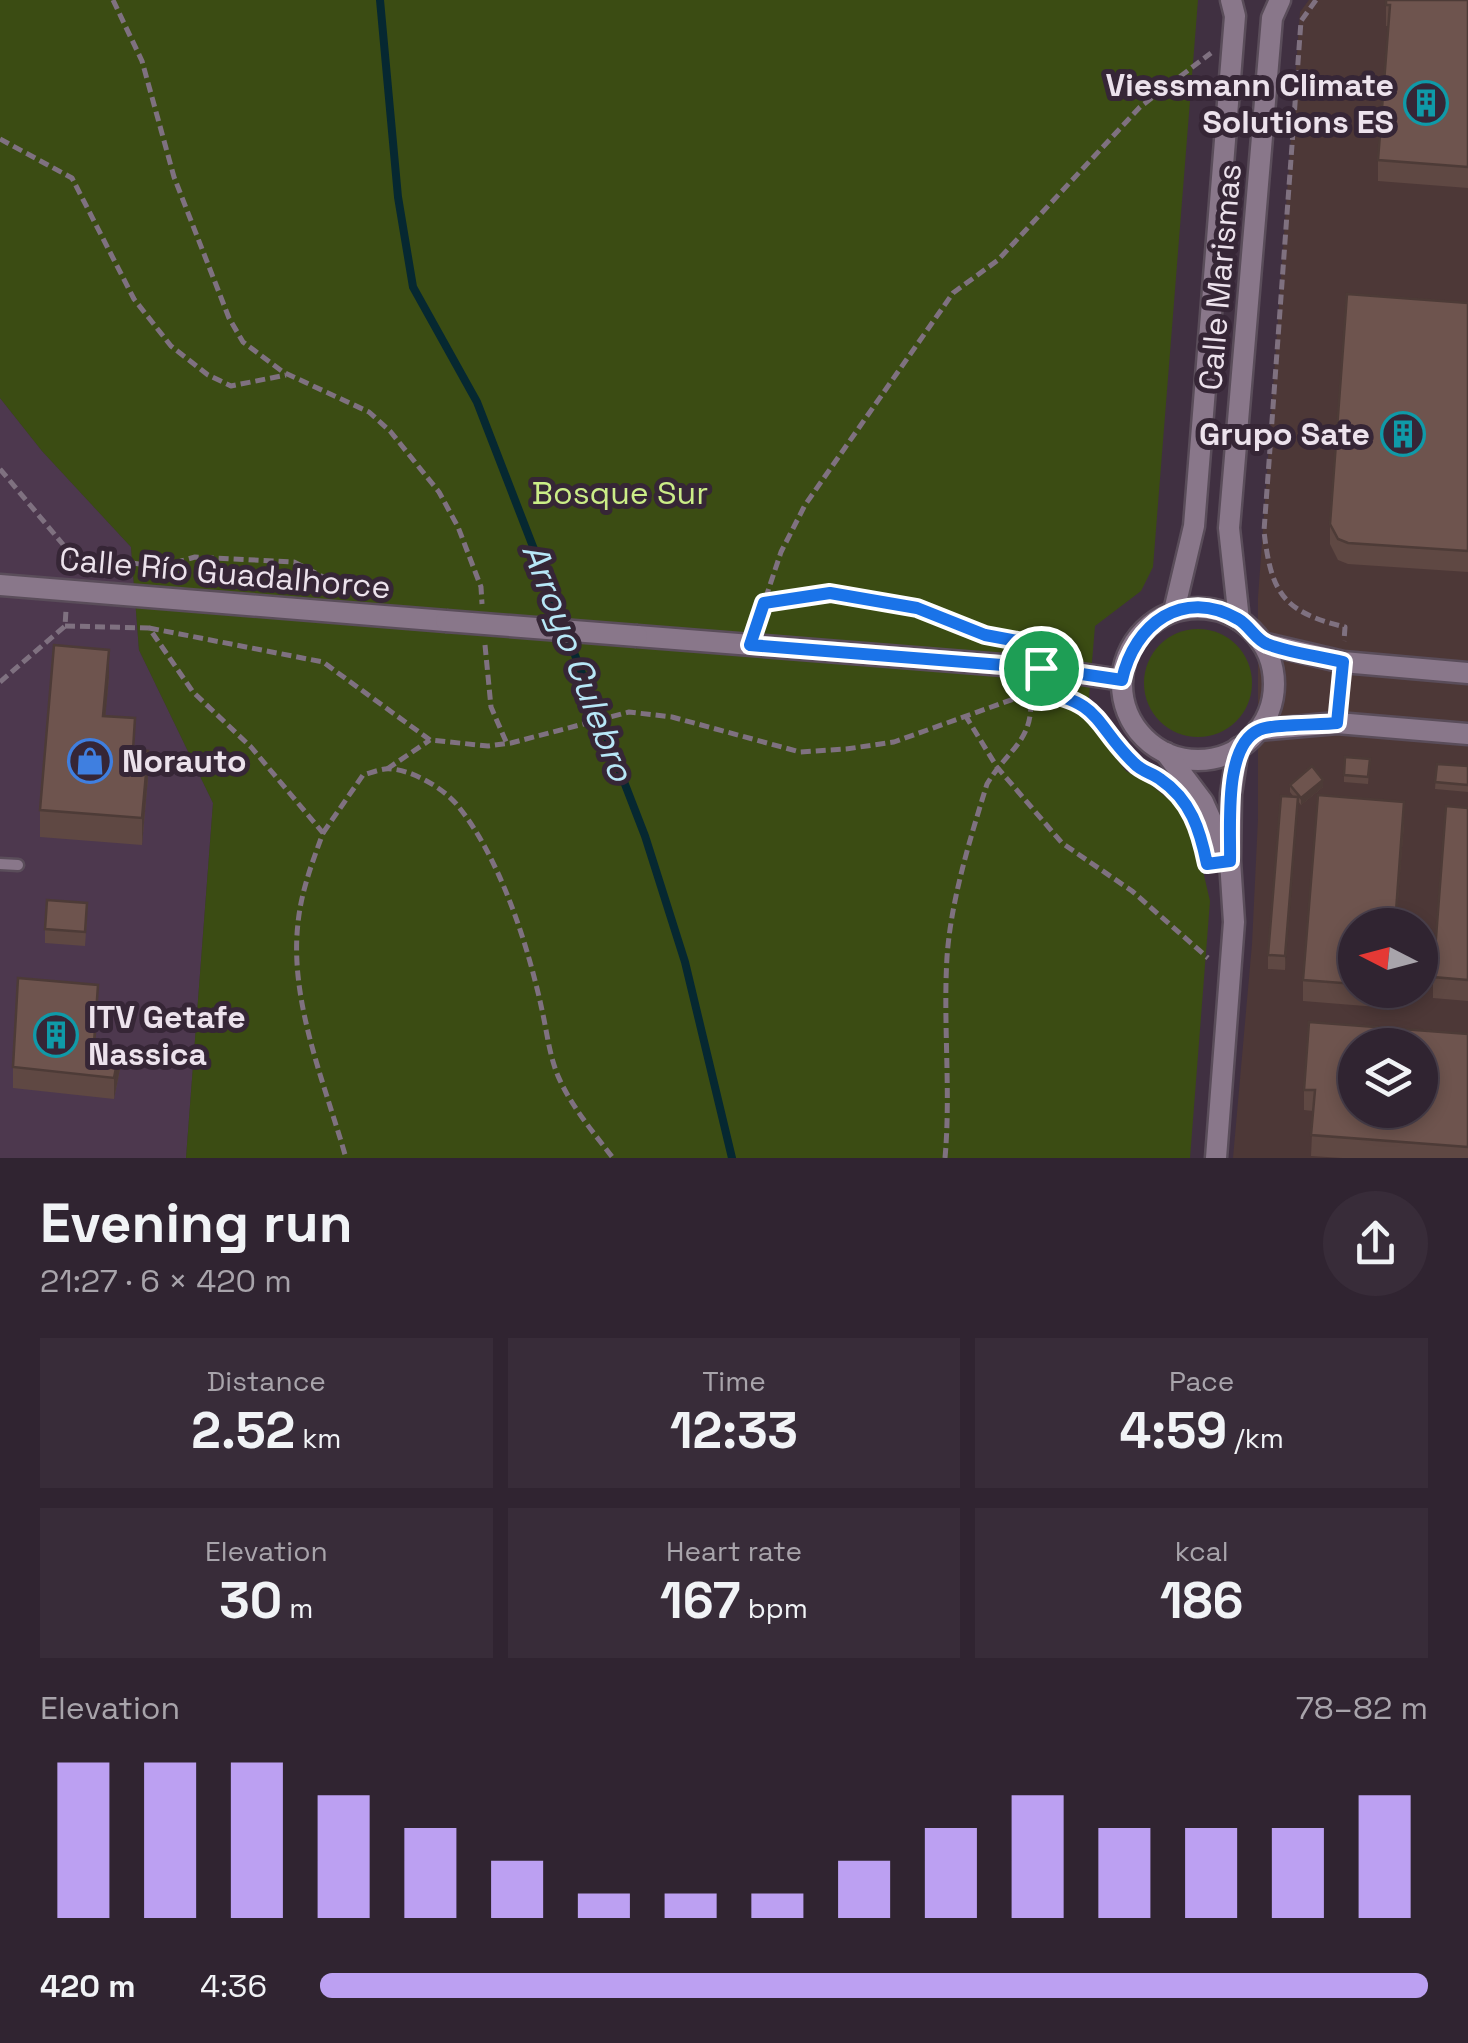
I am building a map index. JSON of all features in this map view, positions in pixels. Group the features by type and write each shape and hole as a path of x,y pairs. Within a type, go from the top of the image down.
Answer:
{"street":[{"name":"Calle Marismas","path":"1174,612 1194,526 1235,16 1231,0"},
{"name":"Calle Marismas","path":"1239,620 1229,528 1272,18 1280,0"},
{"name":"Calle Río Guadalhorce","path":"0,584 1041,668 1122,680"},
{"path":"1196,608 1218,610 1239,620 1262,643 1271,664 1274,687 1269,710 1258,730 1238,748 1215,758 1190,760 1147,740 1133,723 1124,702 1122,680 1137,638 1154,622 1174,612 1196,608"},
{"path":"1262,643 1343,662 1468,673"},
{"path":"1258,730 1337,723 1468,734"},
{"path":"1216,1158 1234,922 1231,794 1238,748"},
{"path":"1166,752 1203,802 1230,861"}],"lane":[{"path":"0,864 18,865"}],"path":[{"path":"113,0 142,61 174,177 229,318 244,342 260,357 369,412 417,464 458,527 482,587 483,608"},
{"path":"1316,0 1302,21 1264,531 1268,568 1292,608 1345,628 1343,662"},
{"path":"750,645 781,552 805,505 953,293 998,260 1140,107 1233,36"},
{"path":"0,140 72,178 134,299 172,346 208,375 231,386 289,374"},
{"path":"71,554 160,567 195,557 294,562 356,594"},
{"path":"65,626 149,628 323,662 430,740 488,746 629,712 672,717 800,752 894,742 1030,691 1039,692 1044,646 985,635 917,608 830,593 764,603"},
{"path":"149,628 192,692 251,747 323,833"},
{"path":"485,643 492,707 509,744"},
{"path":"945,1158 946,989 951,924 987,784 997,767 1027,735 1032,708 1030,691"},
{"path":"1049,694 1078,701 1098,716 1136,766 1161,780"},
{"path":"965,715 997,767 1062,843 1132,891 1230,978"},
{"path":"346,1158 307,1021 298,972 298,924 307,878 323,833 363,775 387,769 430,740"},
{"path":"387,769 410,774 456,803 479,839 506,896 529,961 558,1078 614,1158"}],"shaded area":[{"path":"1309,0 1468,0 1468,1158 1233,1158 1252,944 1258,819 1258,598 1300,12"},
{"path":"0,398 42,451 131,547 139,650 213,803 186,1158 0,1158"}],"green space":[{"name":"Bosque Sur","path":"0,0 1198,0 1153,567 1141,591 1095,626 1087,721 1126,771 1150,784 1179,808 1196,841 1210,901 1190,1158 186,1158 213,803 139,650 131,547 42,451 0,398"},
{"path":"1198,629 1219,633 1236,645 1248,662 1252,683 1248,704 1236,721 1219,733 1198,737 1177,733 1160,721 1148,704 1144,683 1148,662 1160,645 1177,633"}],"building":[{"name":"Viessmann Climate Solutions ES","path":"1386,0 1468,0 1468,167 1378,160 1390,5 1386,5"},
{"name":"Grupo Sate","path":"1347,294 1468,303 1468,551 1348,543 1338,539 1330,524"},
{"name":"Norauto","path":"54,645 109,650 103,716 135,718 133,750 148,751 142,818 40,810"},
{"path":"1345,757 1370,759 1368,777 1344,775"},
{"path":"1437,764 1468,766 1468,785 1435,782"},
{"path":"1312,766 1323,780 1301,798 1290,785"},
{"path":"1318,795 1404,802 1396,908 1338,908 1338,983 1303,980"},
{"path":"1281,796 1298,797 1285,956 1268,955"},
{"path":"1446,806 1468,808 1468,980 1438,977 1438,911"},
{"path":"47,900 87,903 85,932 45,929"},
{"name":"ITV Getafe Nassica","path":"18,978 98,985 94,1043 120,1048 114,1078 13,1067"},
{"path":"1309,1022 1388,1028 1338,1028 1338,1128 1438,1128 1438,1032 1468,1034 1468,1147 1311,1135 1315,1090 1304,1090"}],"waterway":[{"name":"Arroyo Culebro","path":"380,0 398,197 413,287 477,402 645,836 685,962 732,1158"}],"place":[{"name":"Viessmann Climate Solutions ES","path":"1426,103"},
{"name":"Grupo Sate","path":"1403,434"},
{"name":"Norauto","path":"90,761"},
{"name":"ITV Getafe Nassica","path":"56,1035"}],"route":[{"path":"1041,668 750,645 764,603 830,593 917,608 985,635 1044,646 1041,668 1039,692 1078,701 1098,716 1136,766 1180,796 1198,824 1207,864 1230,861 1231,794 1238,748 1258,730 1337,723 1343,662 1262,643 1239,620 1218,610 1196,608 1174,612 1154,622 1137,638 1122,680 1041,668"}]}
